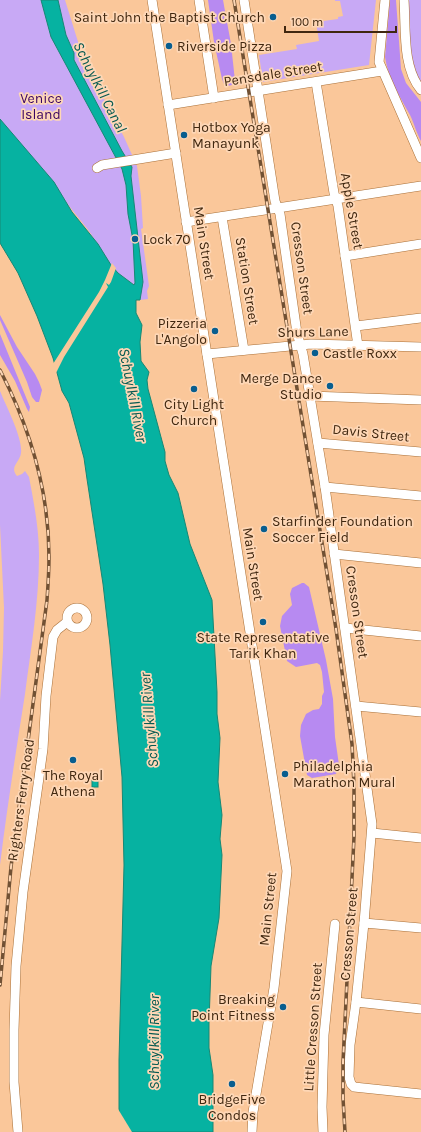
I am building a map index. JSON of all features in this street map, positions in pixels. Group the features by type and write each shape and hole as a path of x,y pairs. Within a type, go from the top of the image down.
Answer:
{"street":[{"name":"Main Street","path":"152,0 287,871 274,988 253,1112 252,1132"},
{"path":"199,0 214,98"},
{"name":"Cresson Street","path":"244,0 275,201 280,214 300,344 304,354 325,487 356,706 372,833 356,1002 351,1038 350,1080 354,1087 421,1094"},
{"path":"385,0 379,60 382,71 421,158"},
{"path":"404,0 408,63 412,77 421,90"},
{"name":"Pensdale Street","path":"168,105 382,71"},
{"name":"Apple Street","path":"316,82 336,199 358,346"},
{"path":"97,168 102,165 176,153"},
{"path":"186,222 421,186"},
{"name":"Station Street","path":"222,217 244,350"},
{"path":"345,256 421,244"},
{"path":"356,326 421,318"},
{"name":"Shurs Lane","path":"207,354 300,344 421,348"},
{"path":"310,396 421,400"},
{"name":"Davis Street","path":"318,443 421,452"},
{"path":"325,487 421,496"},
{"path":"334,554 421,563"},
{"name":"Righters Ferry Road","path":"18,1132 14,1082 15,980 23,892 40,770 46,696 53,637 57,630 68,622"},
{"path":"344,628 421,636"},
{"path":"356,706 421,712"},
{"path":"372,833 421,838"},
{"path":"364,923 421,928"},
{"name":"Little Cresson Street","path":"323,1132 322,1107 324,1035 335,924"},
{"path":"356,1002 421,1009"}],"green space":[{"name":"Venice Island","path":"0,0 65,0 84,61 124,137 137,166 141,196 143,228 141,229 149,286 147,291 148,299 140,300 137,287 118,273 111,265 89,231 0,119"},
{"path":"335,0 376,0 369,65 263,82 259,55 297,49 296,45 319,41 316,22 338,19 338,17 343,16 340,1"},
{"path":"409,0 421,0 421,83 413,63 411,53"},
{"path":"0,391 17,431 21,447 20,456 14,467 15,473 17,476 25,471 29,477 39,545 39,573 25,694 0,865 0,701 4,608 0,525"}],"shaded area":[{"path":"208,0 223,0 231,44 235,81 232,85 228,86 224,84 222,79 214,42"},
{"path":"390,0 396,0 401,69 406,83 421,102 421,141 410,115 395,87 385,57"},
{"path":"0,315 17,347 39,382 42,390 39,402 36,402 32,397 0,320"},
{"path":"0,334 30,407 29,412 15,381 0,355"},
{"path":"302,583 309,587 326,660 333,699 335,737 339,765 336,774 312,778 307,775 300,736 301,725 306,714 313,710 319,709 322,704 322,696 324,692 322,672 320,665 317,663 296,667 287,661 280,626 282,616 292,605 290,594 292,588"}],"water":[{"name":"Schuylkill River","path":"41,0 58,0 66,35 74,53 74,60 132,167 131,176 143,282 140,300 136,300 136,313 142,325 140,342 141,361 149,372 147,380 148,389 165,452 165,461 169,475 178,493 190,544 212,600 217,714 220,738 218,782 222,815 220,839 222,855 219,918 211,966 209,1023 209,1048 213,1075 213,1132 119,1132 119,1060 124,865 122,777 103,584 84,458 69,403 62,391 53,358 37,316 18,273 0,243 0,119 54,182 72,212 98,244 111,265 118,273 134,285 133,240 128,214 126,185 122,169 51,37"},
{"path":"92,776 98,776 98,787 92,787"}],"pier":[{"path":"112,263 116,268 111,282 109,285 106,283 108,287 64,357 55,375 53,364 99,292"},
{"path":"118,1109 132,1132 117,1132"}],"railway":[{"path":"234,0 336,629 352,744 354,837 343,1062 345,1132"},
{"path":"0,370 11,392 29,438 36,461 46,509 49,557 47,600 11,867 0,985"}],"place":[{"name":"Saint John the Baptist Church","path":"273,17"},
{"name":"Riverside Pizza","path":"169,46"},
{"name":"Hotbox Yoga Manayunk","path":"184,135"},
{"name":"Lock 70","path":"135,239"},
{"name":"Pizzeria L'Angolo","path":"215,331"},
{"name":"Castle Roxx","path":"315,353"},
{"name":"Merge Dance Studio","path":"330,386"},
{"name":"City Light Church","path":"194,389"},
{"name":"Starfinder Foundation Soccer Field","path":"264,529"},
{"name":"State Representative Tarik Khan","path":"263,622"},
{"name":"The Royal Athena","path":"73,760"},
{"name":"Philadelphia Marathon Mural","path":"285,774"},
{"name":"Breaking Point Fitness","path":"283,1007"},
{"name":"BridgeFive Condos","path":"232,1084"}],"water label":[{"name":"Schuylkill Canal","path":"100,87"}]}
